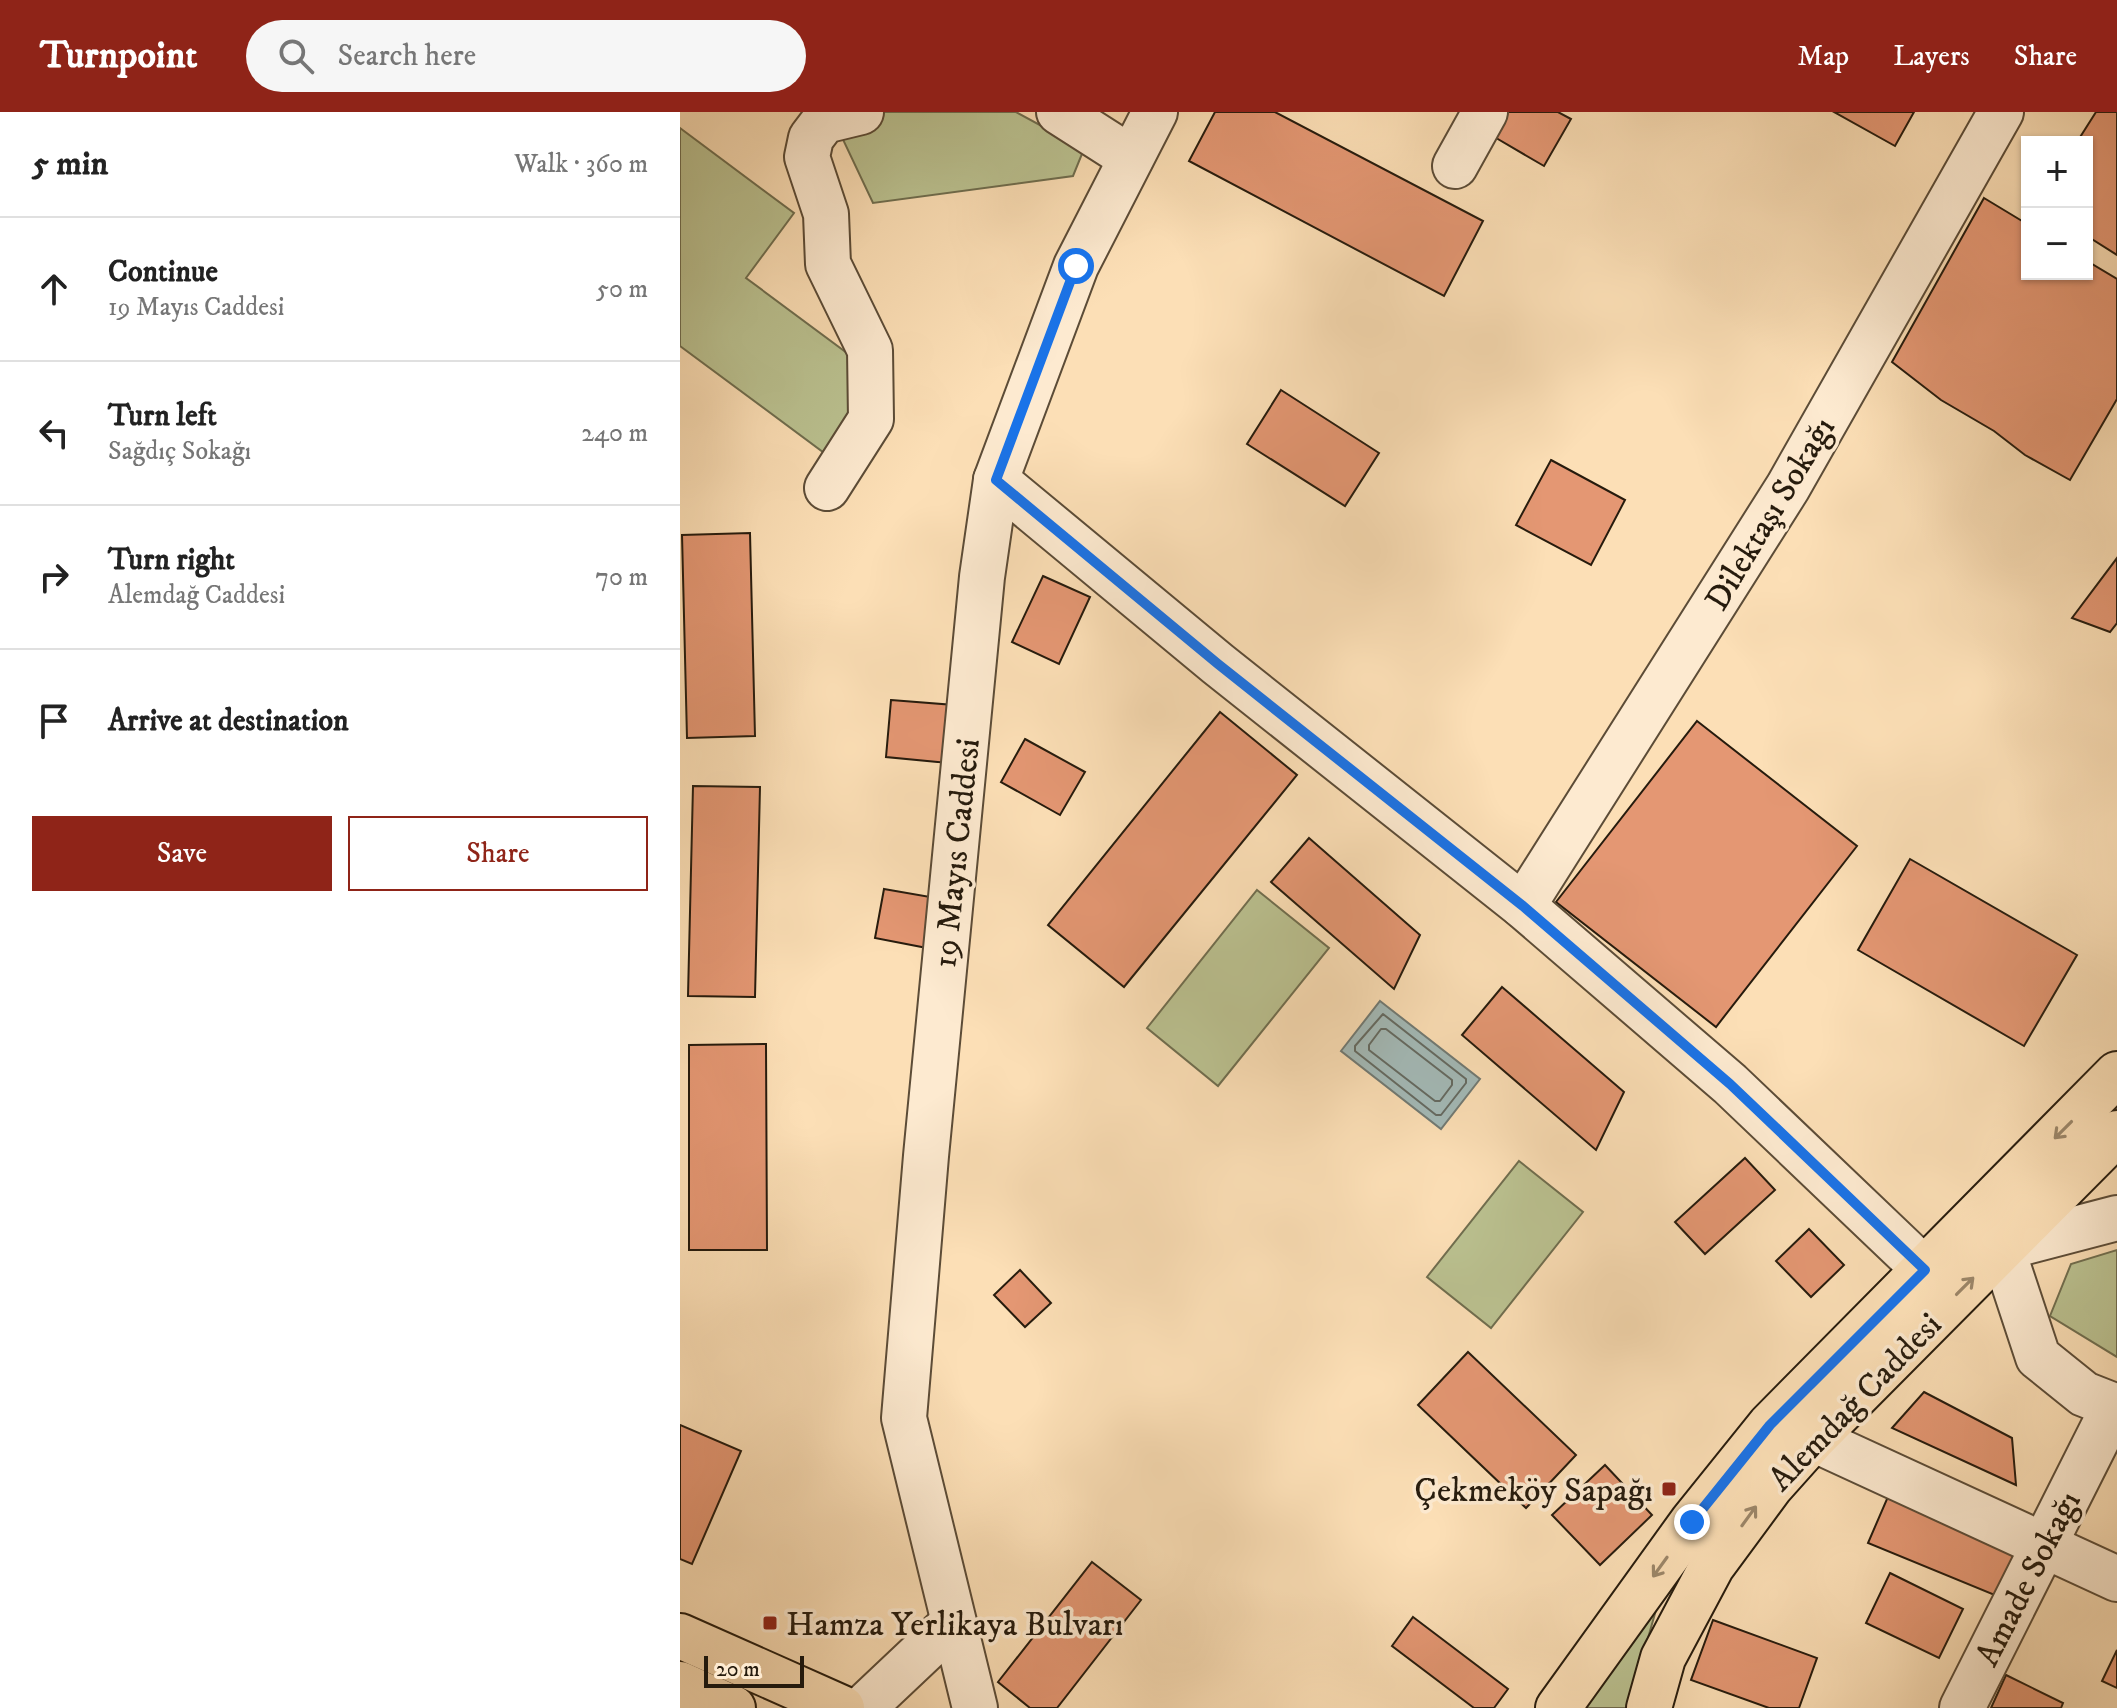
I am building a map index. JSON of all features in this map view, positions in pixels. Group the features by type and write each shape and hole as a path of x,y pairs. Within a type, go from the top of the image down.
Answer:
{"main road":[{"name":"Alemdağ Caddesi","path":"1558,1708 1692,1522 1770,1425 2117,1074"},
{"name":"Alemdağ Caddesi","path":"1649,1708 1663,1658 1712,1566 1771,1486 1813,1439 2117,1133"},
{"path":"680,1636 842,1708"},
{"path":"680,1684 733,1708"}],"street":[{"path":"827,488 871,419 870,350 828,264 826,214 807,157 811,138 824,121 861,112"},
{"path":"1059,112 1131,158"},
{"name":"19 Mayıs Caddesi","path":"975,1708 904,1418 980,593 996,480 1076,266 1155,112"},
{"path":"1455,166 1485,112"},
{"name":"Dilektaşı Sokağı","path":"1523,906 1788,487 2001,112"},
{"path":"996,480 1218,664 1523,906 1730,1084 1925,1270"},
{"path":"2116,1406 2084,1394 2038,1357 2002,1248 2117,1218"},
{"name":"Amade Sokağı","path":"1962,1708 2116,1406"},
{"path":"1813,1439 2117,1579"},
{"path":"863,1708 953,1623"}],"green space":[{"path":"830,112 1016,112 1084,149 1073,176 873,203"},
{"path":"680,128 794,213 746,278 882,379 827,455 680,346"},
{"path":"1257,890 1329,948 1218,1086 1147,1028"},
{"path":"1519,1161 1583,1212 1491,1328 1427,1277"},
{"path":"2117,1250 2117,1357 2050,1316 2071,1264"},
{"path":"1658,1603 1628,1708 1577,1708"}],"water":[{"path":"1380,1001 1480,1079 1441,1129 1341,1051"}],"building":[{"path":"1215,112 1275,112 1483,221 1444,296 1189,161"},
{"path":"1504,112 1558,112 1571,119 1544,166 1491,135"},
{"path":"1834,112 1914,112 1895,146"},
{"path":"2096,112 2117,112 2117,255 2093,240 2093,136 2081,136"},
{"path":"1984,198 2021,220 2021,280 2093,280 2093,265 2117,279 2117,399 2070,480 2025,455 1994,431 1941,400 1892,362"},
{"path":"1281,390 1379,453 1345,506 1247,444"},
{"path":"1551,460 1625,500 1591,565 1516,525"},
{"path":"750,533 755,736 687,738 682,535"},
{"path":"2117,558 2117,623 2110,632 2072,618"},
{"path":"1043,576 1090,597 1059,664 1012,642"},
{"path":"891,700 954,705 948,763 886,757"},
{"path":"1220,712 1297,775 1124,987 1048,925"},
{"path":"1697,721 1857,846 1716,1027 1556,902"},
{"path":"1025,739 1085,772 1060,815 1001,782"},
{"path":"693,786 760,787 755,997 688,996"},
{"path":"1309,838 1420,935 1394,989 1271,882"},
{"path":"1910,859 2077,955 2024,1046 1858,950"},
{"path":"884,889 936,898 927,948 875,938"},
{"path":"1502,987 1624,1092 1596,1150 1462,1035"},
{"path":"766,1044 767,1250 689,1250 689,1045"},
{"path":"1745,1158 1775,1190 1705,1254 1675,1222"},
{"path":"1809,1229 1844,1265 1811,1297 1776,1261"},
{"path":"1020,1270 1051,1303 1025,1327 994,1295"},
{"path":"1468,1352 1576,1455 1526,1508 1418,1405"},
{"path":"1924,1392 2012,1438 2016,1485 1892,1428"},
{"path":"680,1425 741,1451 692,1564 680,1559"},
{"path":"1605,1465 1652,1515 1600,1565 1552,1515"},
{"path":"1890,1492 2018,1545 1997,1596 1868,1543"},
{"path":"1092,1562 1141,1600 1057,1708 1030,1708 998,1682"},
{"path":"1890,1573 1963,1609 1939,1658 1866,1623"},
{"path":"1413,1617 1508,1689 1494,1708 1474,1708 1392,1646"},
{"path":"1713,1620 1817,1658 1799,1708 1769,1708 1691,1680"},
{"path":"2117,1650 2117,1688 2102,1681"},
{"path":"2006,1675 2063,1703 2061,1708 1991,1708"}],"place":[{"name":"Çekmeköy Sapağı","path":"1669,1489"},
{"name":"Hamza Yerlikaya Bulvarı","path":"770,1623"}],"route":[{"path":"1076,266 996,480 1218,664 1523,906 1730,1084 1925,1270 1770,1425 1692,1522"}]}
